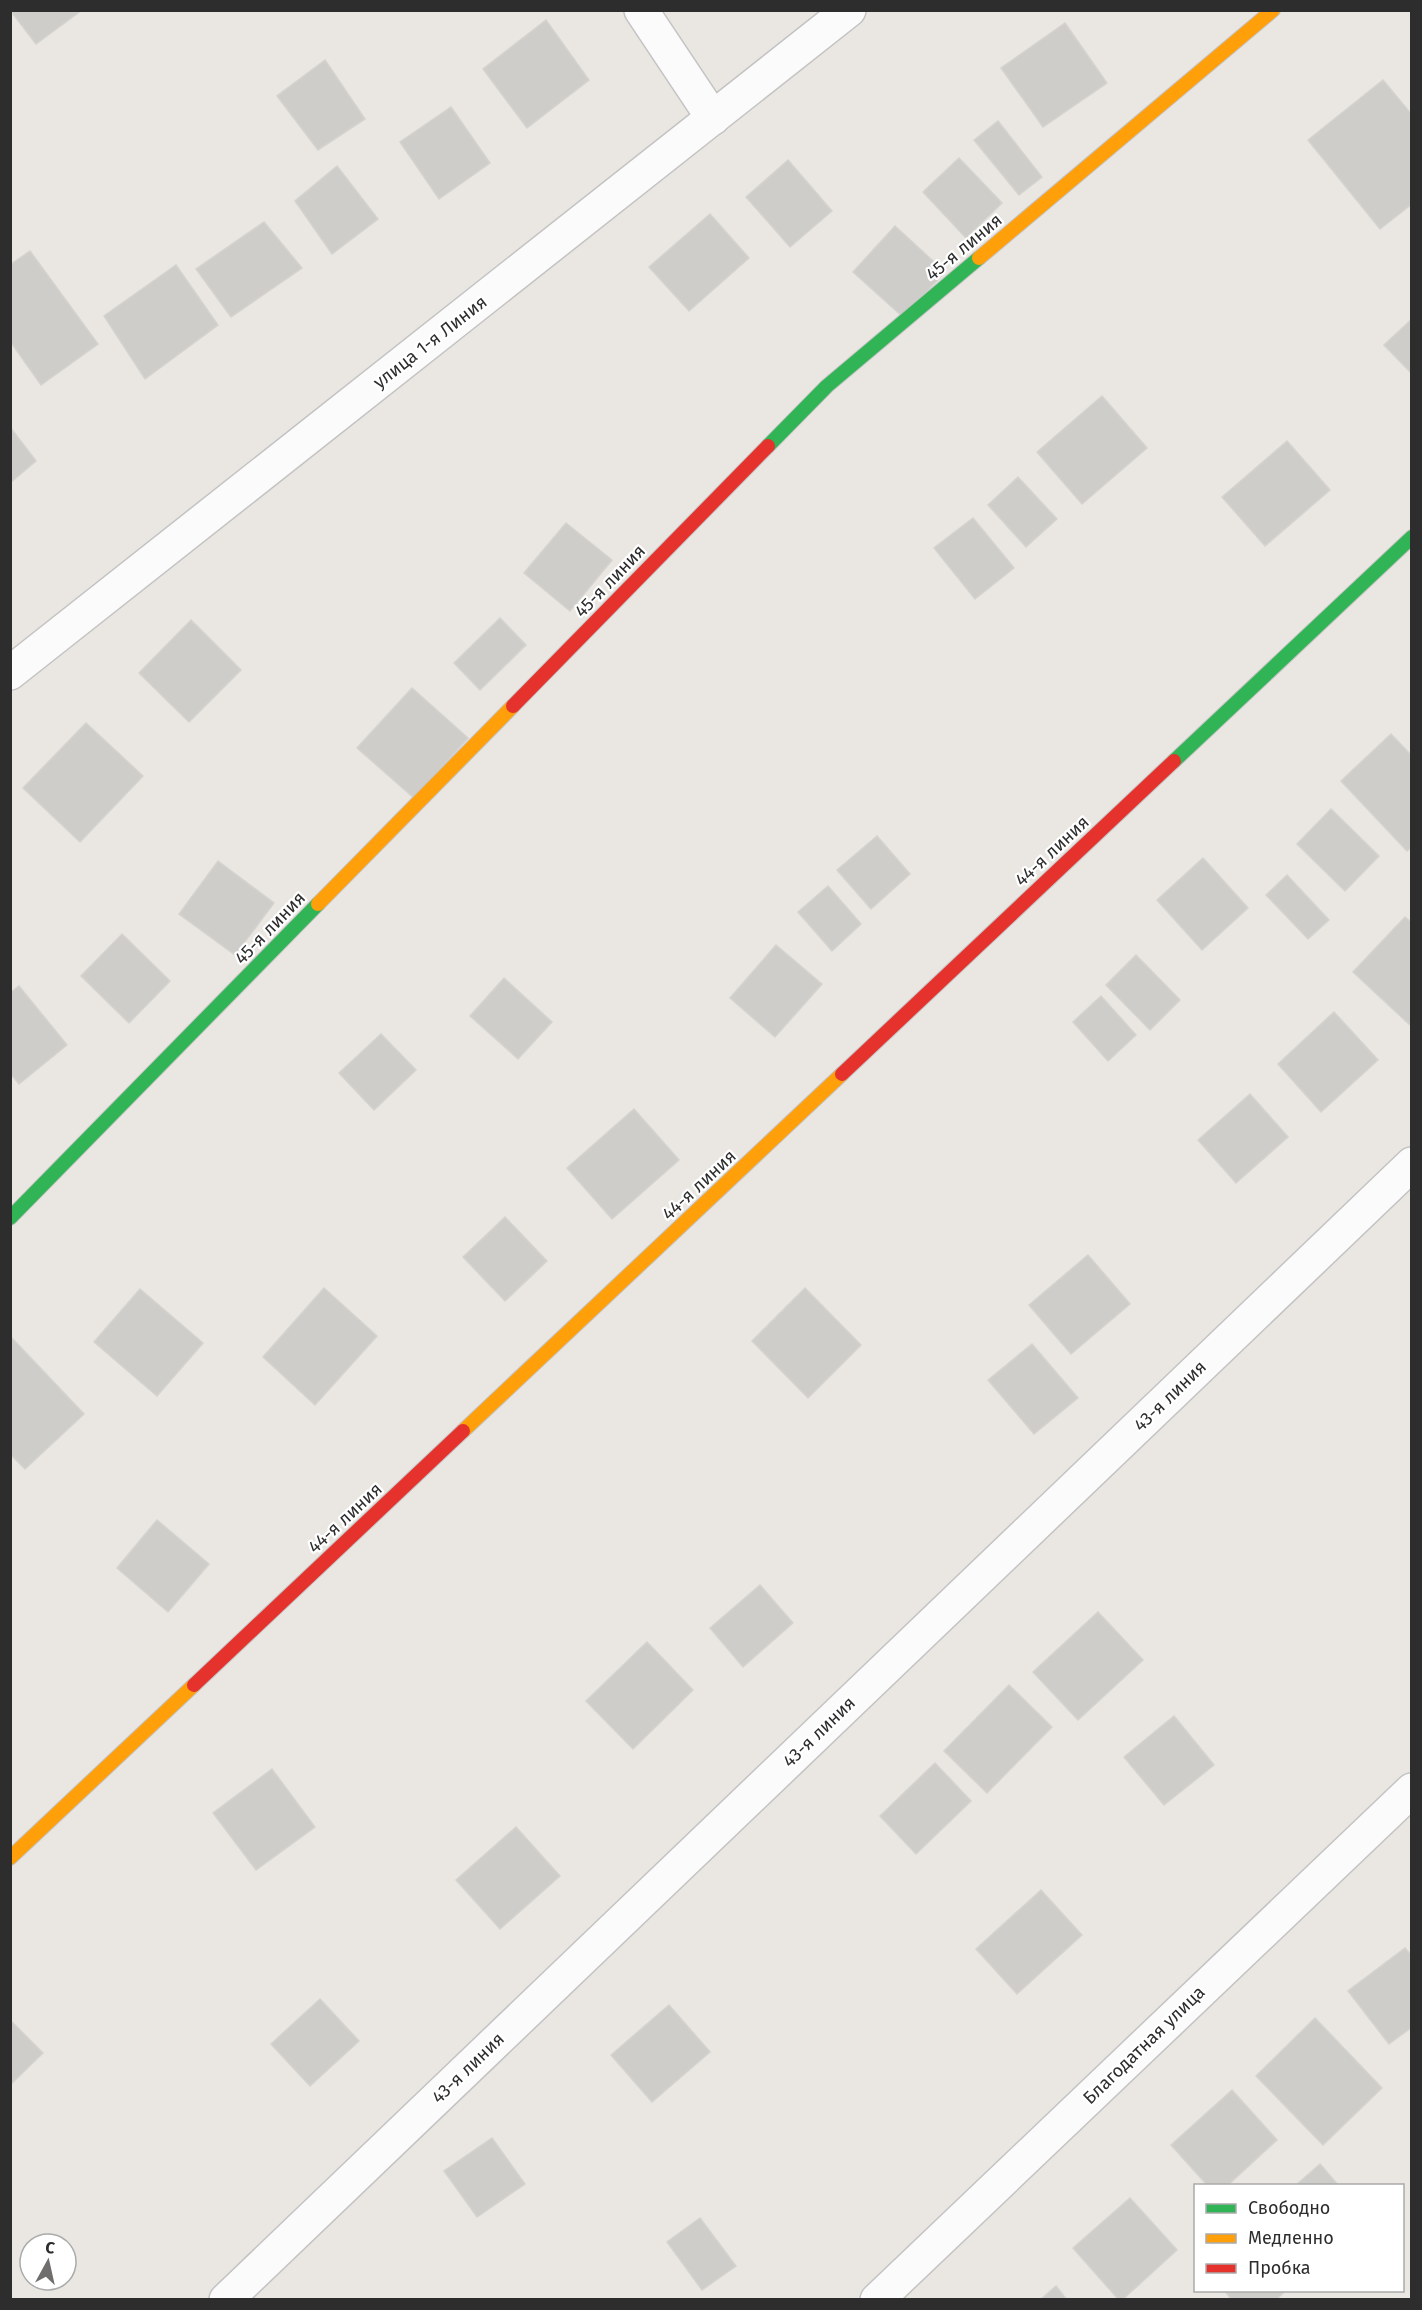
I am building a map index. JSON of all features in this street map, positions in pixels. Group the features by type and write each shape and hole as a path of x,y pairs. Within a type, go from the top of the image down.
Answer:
{"street":[{"path":"641,10 713,118"},
{"name":"улица 1-я Линия","path":"10,673 849,10"},
{"name":"45-я линия","path":"10,1218 827,386 1273,10"},
{"name":"44-я линия","path":"10,1858 1412,537"},
{"name":"43-я линия","path":"226,2300 1412,1164"},
{"name":"Благодатная улица","path":"877,2300 1412,1790"}],"building":[{"path":"10,10 82,10 36,44"},
{"path":"546,20 589,80 527,128 483,69"},
{"path":"1065,23 1107,83 1043,127 1001,68"},
{"path":"325,60 365,119 318,150 277,96"},
{"path":"1383,80 1412,115 1412,204 1380,229 1308,140"},
{"path":"451,107 490,163 439,199 400,142"},
{"path":"998,121 1042,177 1019,195 974,140"},
{"path":"959,158 1002,203 966,238 923,192"},
{"path":"788,160 832,211 790,247 746,197"},
{"path":"337,166 378,219 332,254 295,201"},
{"path":"710,214 749,258 689,311 649,267"},
{"path":"264,222 302,268 231,317 196,269"},
{"path":"895,226 945,272 903,317 853,272"},
{"path":"30,251 98,344 41,385 10,341 10,265"},
{"path":"176,265 218,325 145,379 104,316"},
{"path":"1412,319 1412,374 1384,345"},
{"path":"1102,396 1147,448 1082,504 1037,452"},
{"path":"10,427 36,461 10,483"},
{"path":"1287,441 1330,490 1265,546 1222,497"},
{"path":"1018,477 1057,519 1026,547 988,505"},
{"path":"973,518 1014,568 975,599 934,548"},
{"path":"566,523 612,560 570,611 524,573"},
{"path":"500,618 526,645 480,690 454,663"},
{"path":"191,620 241,670 189,722 139,673"},
{"path":"412,688 468,738 414,798 357,748"},
{"path":"86,723 143,776 80,842 23,788"},
{"path":"1391,734 1412,756 1412,847 1407,851 1341,781"},
{"path":"1331,809 1379,856 1345,891 1297,844"},
{"path":"877,836 910,874 871,909 837,870"},
{"path":"1203,858 1248,908 1202,950 1157,900"},
{"path":"218,861 274,903 235,955 179,914"},
{"path":"1287,875 1329,920 1308,939 1266,895"},
{"path":"828,886 861,924 832,951 798,912"},
{"path":"1405,917 1412,923 1412,1023 1410,1025 1353,972"},
{"path":"122,934 170,981 129,1023 81,976"},
{"path":"776,945 822,984 775,1037 730,998"},
{"path":"1136,955 1180,1000 1150,1030 1106,985"},
{"path":"504,978 552,1022 518,1059 470,1016"},
{"path":"19,986 67,1045 19,1084 10,1073 10,993"},
{"path":"1101,996 1136,1035 1108,1061 1073,1022"},
{"path":"1334,1012 1378,1060 1321,1112 1278,1064"},
{"path":"381,1034 416,1070 374,1110 339,1073"},
{"path":"1250,1094 1288,1137 1236,1183 1198,1140"},
{"path":"634,1109 679,1160 612,1219 567,1168"},
{"path":"505,1217 547,1261 505,1301 463,1257"},
{"path":"1088,1255 1130,1304 1071,1354 1029,1305"},
{"path":"324,1288 377,1336 315,1405 263,1357"},
{"path":"805,1288 861,1345 808,1398 752,1341"},
{"path":"140,1289 203,1343 157,1396 94,1342"},
{"path":"10,1336 84,1414 25,1469 10,1454"},
{"path":"1032,1344 1078,1398 1034,1434 988,1380"},
{"path":"157,1520 209,1564 168,1612 117,1568"},
{"path":"760,1585 793,1623 743,1667 710,1628"},
{"path":"1098,1612 1143,1660 1078,1720 1033,1672"},
{"path":"647,1642 693,1690 633,1749 586,1701"},
{"path":"1009,1685 1052,1727 987,1793 944,1751"},
{"path":"1174,1716 1214,1765 1164,1805 1124,1757"},
{"path":"935,1763 971,1801 916,1854 880,1816"},
{"path":"272,1769 315,1827 256,1870 213,1813"},
{"path":"516,1827 560,1876 500,1929 456,1880"},
{"path":"1041,1890 1082,1935 1017,1994 976,1949"},
{"path":"1405,1948 1412,1956 1412,2027 1389,2044 1348,1991"},
{"path":"320,1999 359,2041 310,2086 271,2044"},
{"path":"669,2005 710,2052 652,2102 611,2055"},
{"path":"1315,2018 1382,2088 1323,2145 1256,2076"},
{"path":"10,2020 43,2053 10,2085"},
{"path":"1232,2090 1277,2140 1229,2184 1206,2184 1171,2145"},
{"path":"492,2138 525,2184 477,2217 444,2171"},
{"path":"1320,2164 1337,2184 1297,2184"},
{"path":"1130,2198 1177,2250 1122,2300 1119,2300 1073,2248"},
{"path":"700,2218 736,2266 702,2290 667,2242"},
{"path":"1056,2286 1067,2300 1040,2300"},
{"path":"1226,2292 1284,2292 1276,2300 1232,2300"}],"traffic: fast":[{"path":"768,446 827,386 979,258"},
{"path":"1174,761 1412,537"},
{"path":"10,1218 318,904"}],"traffic: slow":[{"path":"979,258 1273,10"},
{"path":"318,904 513,706"},
{"path":"463,1431 842,1074"},
{"path":"10,1858 194,1685"}],"traffic: jam":[{"path":"513,706 768,446"},
{"path":"842,1074 1174,761"},
{"path":"194,1685 463,1431"}]}
